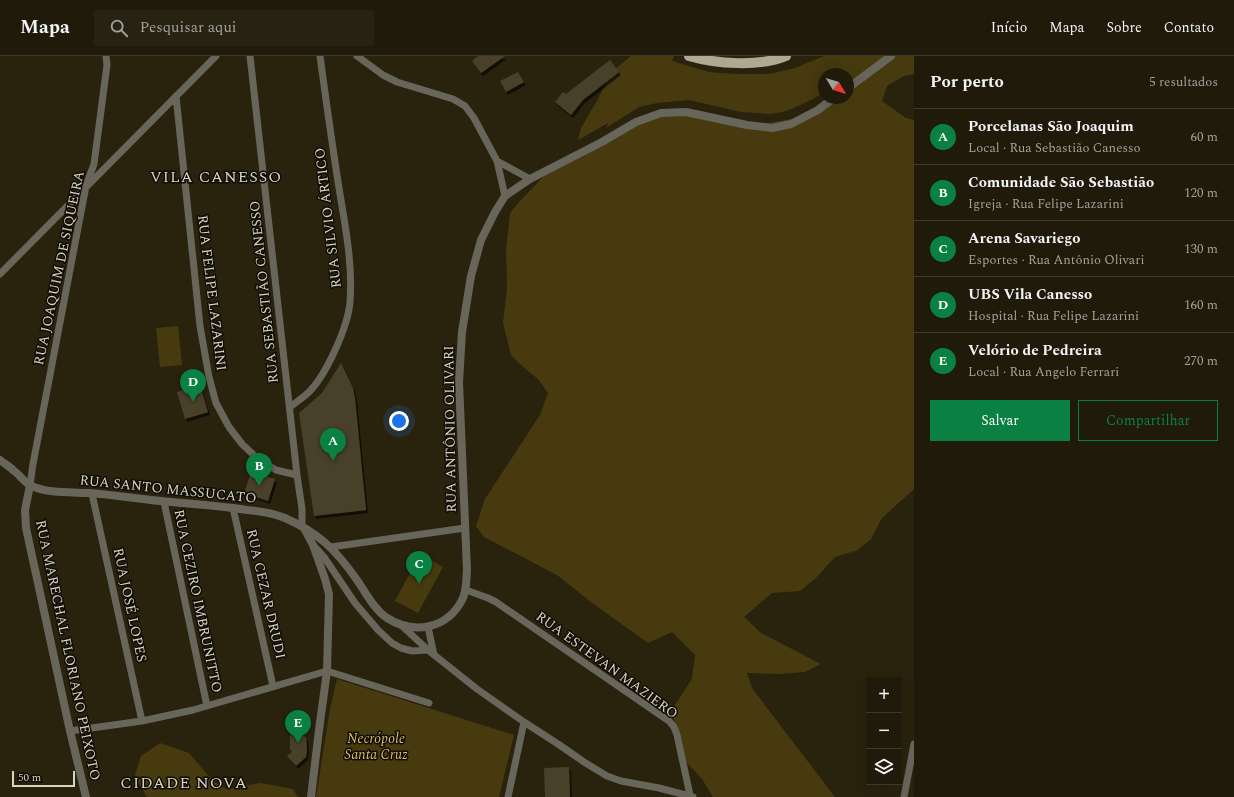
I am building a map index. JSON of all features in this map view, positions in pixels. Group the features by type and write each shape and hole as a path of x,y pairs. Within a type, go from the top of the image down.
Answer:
{"main road":[{"path":"690,56 703,60 731,63 758,62 786,56"}],"street":[{"name":"RUA JOAQUIM DE SIQUEIRA","path":"30,485 32,464 86,186 94,164 107,66 106,56"},
{"path":"0,274 3,266 86,186 215,56"},
{"name":"RUA SEBASTIÃO CANESSO","path":"250,56 290,406 296,475 302,509 302,526"},
{"name":"RUA SILVIO ÁRTICO","path":"290,406 310,392 331,358 344,328 350,303 350,276 345,226 320,56"},
{"path":"357,56 383,75 397,82 453,98 464,106 474,118 498,161 505,196"},
{"path":"854,84 891,56"},
{"name":"RUA FELIPE LAZARINI","path":"176,96 200,326 209,377 216,403 228,428 259,460 276,470 296,475"},
{"name":"RUA ANTÔNIO OLIVARI","path":"302,526 331,547 344,561 374,605 386,617 401,625 417,627 428,627 442,622 454,612 463,599 466,590 467,570 460,382 462,332 471,276 481,240 505,196 530,179 602,142 636,122 661,113 686,112 747,125 772,128 791,124 818,110 826,104"},
{"path":"498,161 530,179"},
{"path":"0,460 30,485"},
{"name":"RUA SANTO MASSUCATO","path":"30,485 43,490 268,512 302,526"},
{"name":"RUA MARECHAL FLORIANO PEIXOTO","path":"30,485 25,510 26,528 70,732 86,797"},
{"name":"RUA JOSÉ LOPES","path":"92,494 142,721"},
{"name":"RUA CEZIRO IMBRUNITTO","path":"164,502 207,706"},
{"name":"RUA CEZAR DRUDI","path":"233,508 273,686"},
{"path":"302,526 313,546 325,578 329,594 327,671 311,797"},
{"path":"331,547 465,528"},
{"path":"313,546 324,557 355,602 378,630 392,643 401,648 412,651 431,652"},
{"name":"RUA ESTEVAN MAZIERO","path":"466,590 496,602 669,721 674,727 677,735 691,796"},
{"path":"401,625 431,652 477,689 524,722 607,776 621,781 691,796"},
{"path":"428,627 431,652"},
{"path":"70,732 142,721 207,706 327,671 429,703"},
{"path":"508,797 524,722"},
{"path":"904,797 914,744"}],"green space":[{"path":"631,56 674,56 672,61 709,72 769,74 795,68 824,56 914,56 914,74 904,76 887,86 882,101 906,118 914,120 914,489 882,518 871,539 858,550 835,557 816,578 800,591 772,593 744,617 761,633 821,664 805,672 780,674 747,673 752,688 835,797 713,797 702,779 686,762 676,743 673,708 692,679 695,655 672,632 648,643 592,603 557,575 484,537 476,526 485,499 540,415 548,393 539,380 511,355 503,323 507,287 506,250 510,213 520,201 543,177 614,140 635,124 676,111 764,124 802,117 818,104 854,104 854,68 818,68 818,96 787,111 771,114 741,112 689,100 657,103 639,107 606,128 608,123 578,140 581,128 615,69"},
{"path":"178,326 182,365 160,367 156,328"},
{"path":"420,554 443,567 418,613 395,601"},
{"name":"Necrópole Santa Cruz","path":"337,679 514,735 499,797 316,797 330,709"},
{"path":"160,743 189,753 212,780 226,789 261,783 293,789 298,797 147,797 135,775 141,756"}],"building":[{"path":"478,56 505,56 481,73 472,61"},
{"path":"610,60 619,72 583,100 571,115 555,102 563,92 566,94"},
{"path":"518,72 524,82 506,92 500,81"},
{"path":"341,363 353,388 355,398 366,510 314,516 299,413 322,393"},
{"path":"200,385 208,412 185,419 177,392"},
{"path":"251,472 275,479 268,501 244,493"},
{"path":"293,731 298,731 306,738 306,757 296,766 287,756 292,752 290,749 290,736"},
{"path":"569,767 570,797 545,797 544,768"}],"place":[{"name":"UBS Vila Canesso","path":"193,402"},
{"name":"Porcelanas São Joaquim","path":"333,461"},
{"name":"Comunidade São Sebastião","path":"259,486"},
{"name":"Arena Savariego","path":"419,584"},
{"name":"Velório de Pedreira","path":"298,743"}],"district":[{"name":"VILA CANESSO","path":"216,177"},
{"name":"CIDADE NOVA","path":"184,783"}]}
